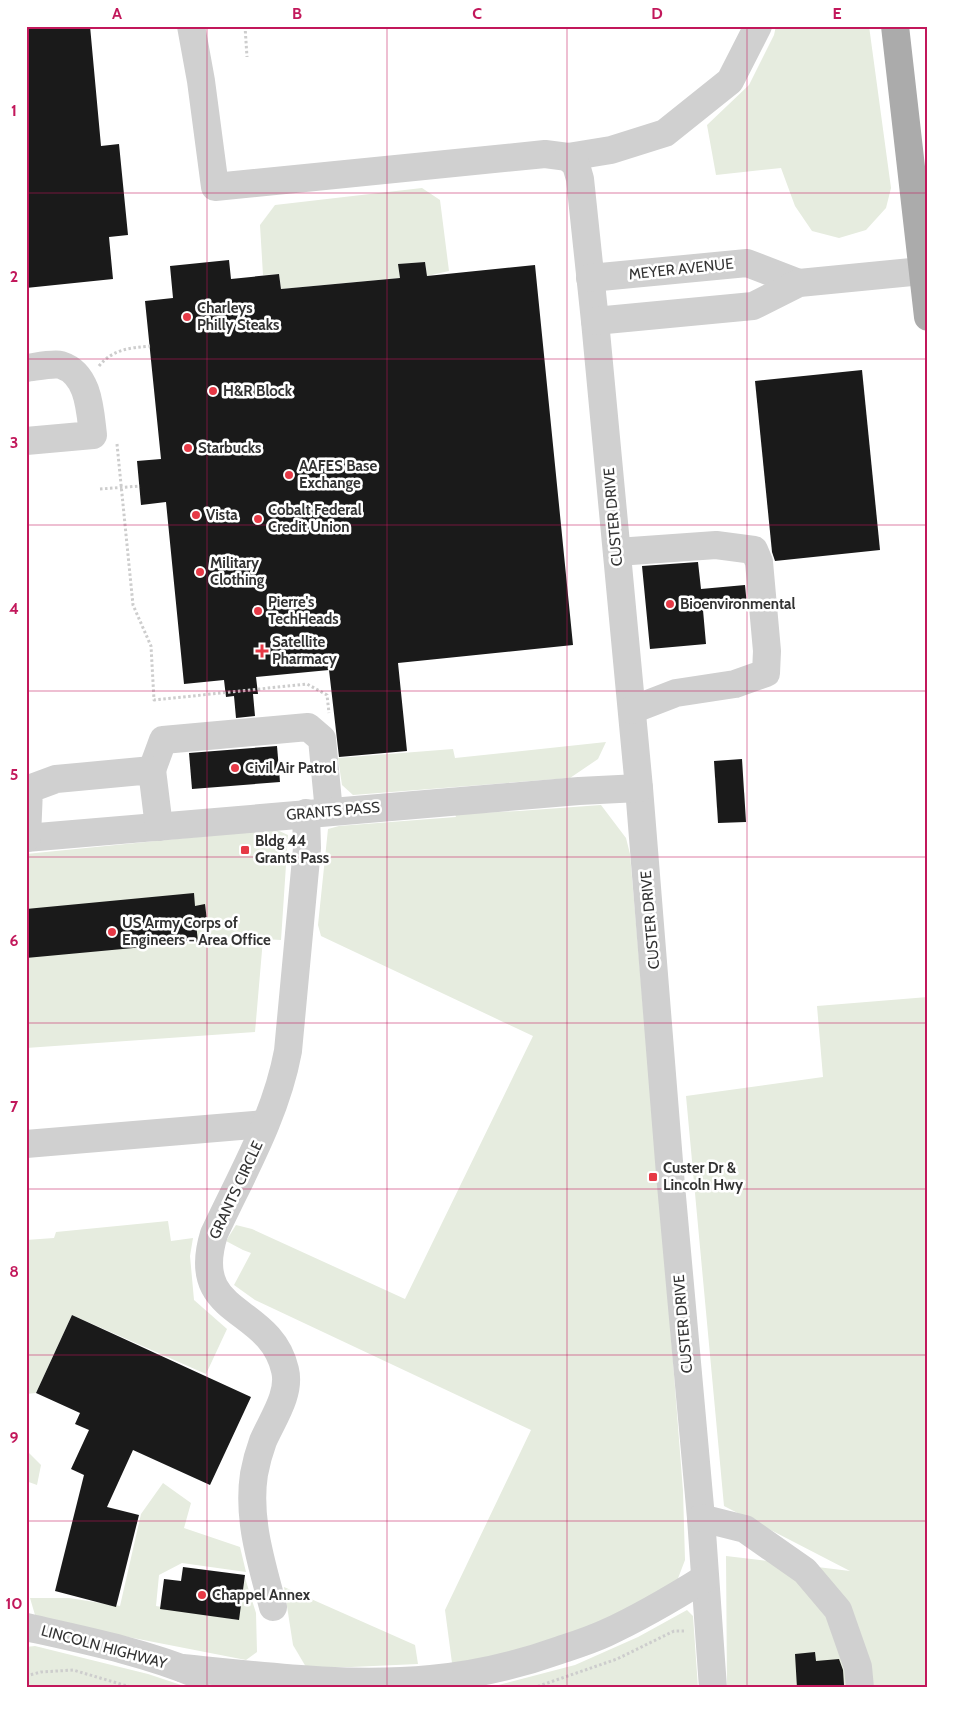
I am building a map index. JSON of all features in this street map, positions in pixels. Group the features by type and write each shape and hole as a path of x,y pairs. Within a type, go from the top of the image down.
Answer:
{"main road":[{"path":"895,26 925,271 928,317"}],"street":[{"path":"191,26 201,81 215,187 545,154 568,157 611,150 665,133 730,81 758,26"},
{"name":"CUSTER DRIVE","path":"568,157 576,165 580,179 632,710 670,1174 701,1518 713,1688"},
{"name":"MEYER AVENUE","path":"590,278 747,263 799,283"},
{"name":"MEYER AVENUE","path":"595,321 753,306 799,283 925,271"},
{"path":"26,368 60,365 76,373 89,398 93,435 26,441"},
{"path":"617,552 716,545 754,550 759,562 767,651 766,673 735,684 676,693 632,710"},
{"name":"GRANTS CIRCLE","path":"152,770 163,740 308,727 322,739 318,813 307,848 288,1051 283,1078 265,1124 214,1234 208,1263 210,1277 215,1289 224,1301 267,1334 286,1370 283,1396 258,1457 252,1491 255,1533 274,1607"},
{"path":"26,838 29,789 56,779 152,770 158,827"},
{"name":"GRANTS PASS","path":"26,838 579,791 639,788"},
{"name":"GRANTS CIRCLE","path":"26,1144 265,1124"},
{"path":"701,1518 745,1528 805,1571 838,1610 858,1667 860,1688"},
{"name":"LINCOLN HIGHWAY","path":"182,1668 334,1681 402,1681 501,1668 535,1659 604,1634 661,1606 705,1578"},
{"name":"LINCOLN HIGHWAY","path":"26,1627 139,1655 182,1668 231,1688"}],"path":[{"path":"245,26 247,57"},
{"path":"102,374 98,367 106,357 120,350 150,346"},
{"path":"116,441 133,604 151,646 154,700"},
{"path":"100,489 140,486"},
{"path":"533,1688 617,1659 674,1631 691,1632 709,1628"},
{"path":"26,1676 41,1672 73,1670 134,1688"}],"shaded area":[{"path":"776,26 869,26 891,188 886,208 866,230 839,238 812,231 795,206 781,168 716,175 707,125 749,85 774,35"},
{"path":"422,188 440,200 449,271 427,276 425,262 399,264 400,278 281,289 279,274 263,275 260,225 275,205"},
{"path":"606,742 598,759 570,778 353,795 342,785 338,758 453,749 455,758"},
{"path":"601,805 626,838 630,854 668,1297 683,1491 685,1560 677,1581 638,1605 549,1644 481,1661 452,1663 445,1610 531,1430 255,1300 234,1285 251,1253 226,1241 236,1225 252,1229 405,1299 533,1036 321,936 318,925 328,829 339,826 456,817 455,814"},
{"path":"275,829 288,835 281,940 263,939 255,1032 26,1048 26,854"},
{"path":"928,997 928,1688 727,1688 726,1556 850,1571 724,1506 686,1096 823,1077 817,1006"},
{"path":"168,1221 171,1241 193,1238 190,1256 194,1300 227,1329 206,1374 72,1315 36,1393 26,1394 26,1240 54,1238 56,1232"},
{"path":"26,1450 41,1465 37,1485 26,1481"},
{"path":"163,1483 191,1503 184,1528 240,1547 246,1572 182,1563 159,1575 156,1606 238,1620 245,1578 256,1613 257,1652 246,1660 87,1629 35,1615 30,1598 69,1598 120,1606 141,1514"},
{"path":"284,1587 415,1645 418,1664 306,1667 293,1645"},
{"path":"687,1610 693,1616 698,1688 487,1688 575,1665 638,1637"},
{"path":"35,1646 148,1674 190,1688 26,1688 26,1647"}],"building":[{"path":"51,26 90,26 101,146 119,144 128,235 109,237 113,279 26,288 26,29"},
{"path":"229,260 231,279 279,274 281,289 400,278 398,264 425,262 427,276 535,265 573,645 398,663 407,751 339,757 329,670 256,677 258,694 253,694 255,716 236,718 234,696 226,697 224,680 184,684 166,502 141,505 137,461 161,459 145,301 173,298 170,266"},
{"path":"862,370 880,550 775,561 772,552 755,381"},
{"path":"698,562 701,589 745,585 747,606 703,610 706,644 650,649 642,566"},
{"name":"Civil Air Patrol","path":"277,746 280,782 192,789 189,753"},
{"path":"742,759 746,822 718,823 714,761"},
{"name":"US Army Corps of Engineers - Area Office","path":"194,893 195,906 205,904 207,921 196,923 198,942 26,958 26,909"},
{"path":"72,1315 251,1397 210,1485 133,1450 107,1507 139,1515 116,1607 55,1591 84,1475 71,1469 89,1430 75,1424 80,1413 36,1393"},
{"name":"Chappel Annex","path":"183,1567 245,1575 239,1620 160,1609 164,1579 181,1581"},
{"path":"815,1652 816,1661 839,1659 843,1670 844,1685 834,1686 835,1688 797,1688 795,1654"}],"place":[{"name":"Charleys Philly Steaks","path":"187,317"},
{"name":"H&R Block","path":"213,391"},
{"name":"Starbucks","path":"188,448"},
{"name":"AAFES Base Exchange","path":"289,475"},
{"name":"Vista","path":"196,515"},
{"name":"Cobalt Federal Credit Union","path":"258,519"},
{"name":"Military Clothing","path":"200,572"},
{"name":"Bioenvironmental","path":"670,604"},
{"name":"Pierre's TechHeads","path":"258,611"},
{"name":"Satellite Pharmacy","path":"262,651"},
{"name":"Civil Air Patrol","path":"235,768"},
{"name":"Bldg 44 Grants Pass","path":"245,850"},
{"name":"US Army Corps of Engineers - Area Office","path":"112,932"},
{"name":"Custer Dr & Lincoln Hwy","path":"653,1177"},
{"name":"Chappel Annex","path":"202,1595"}]}
